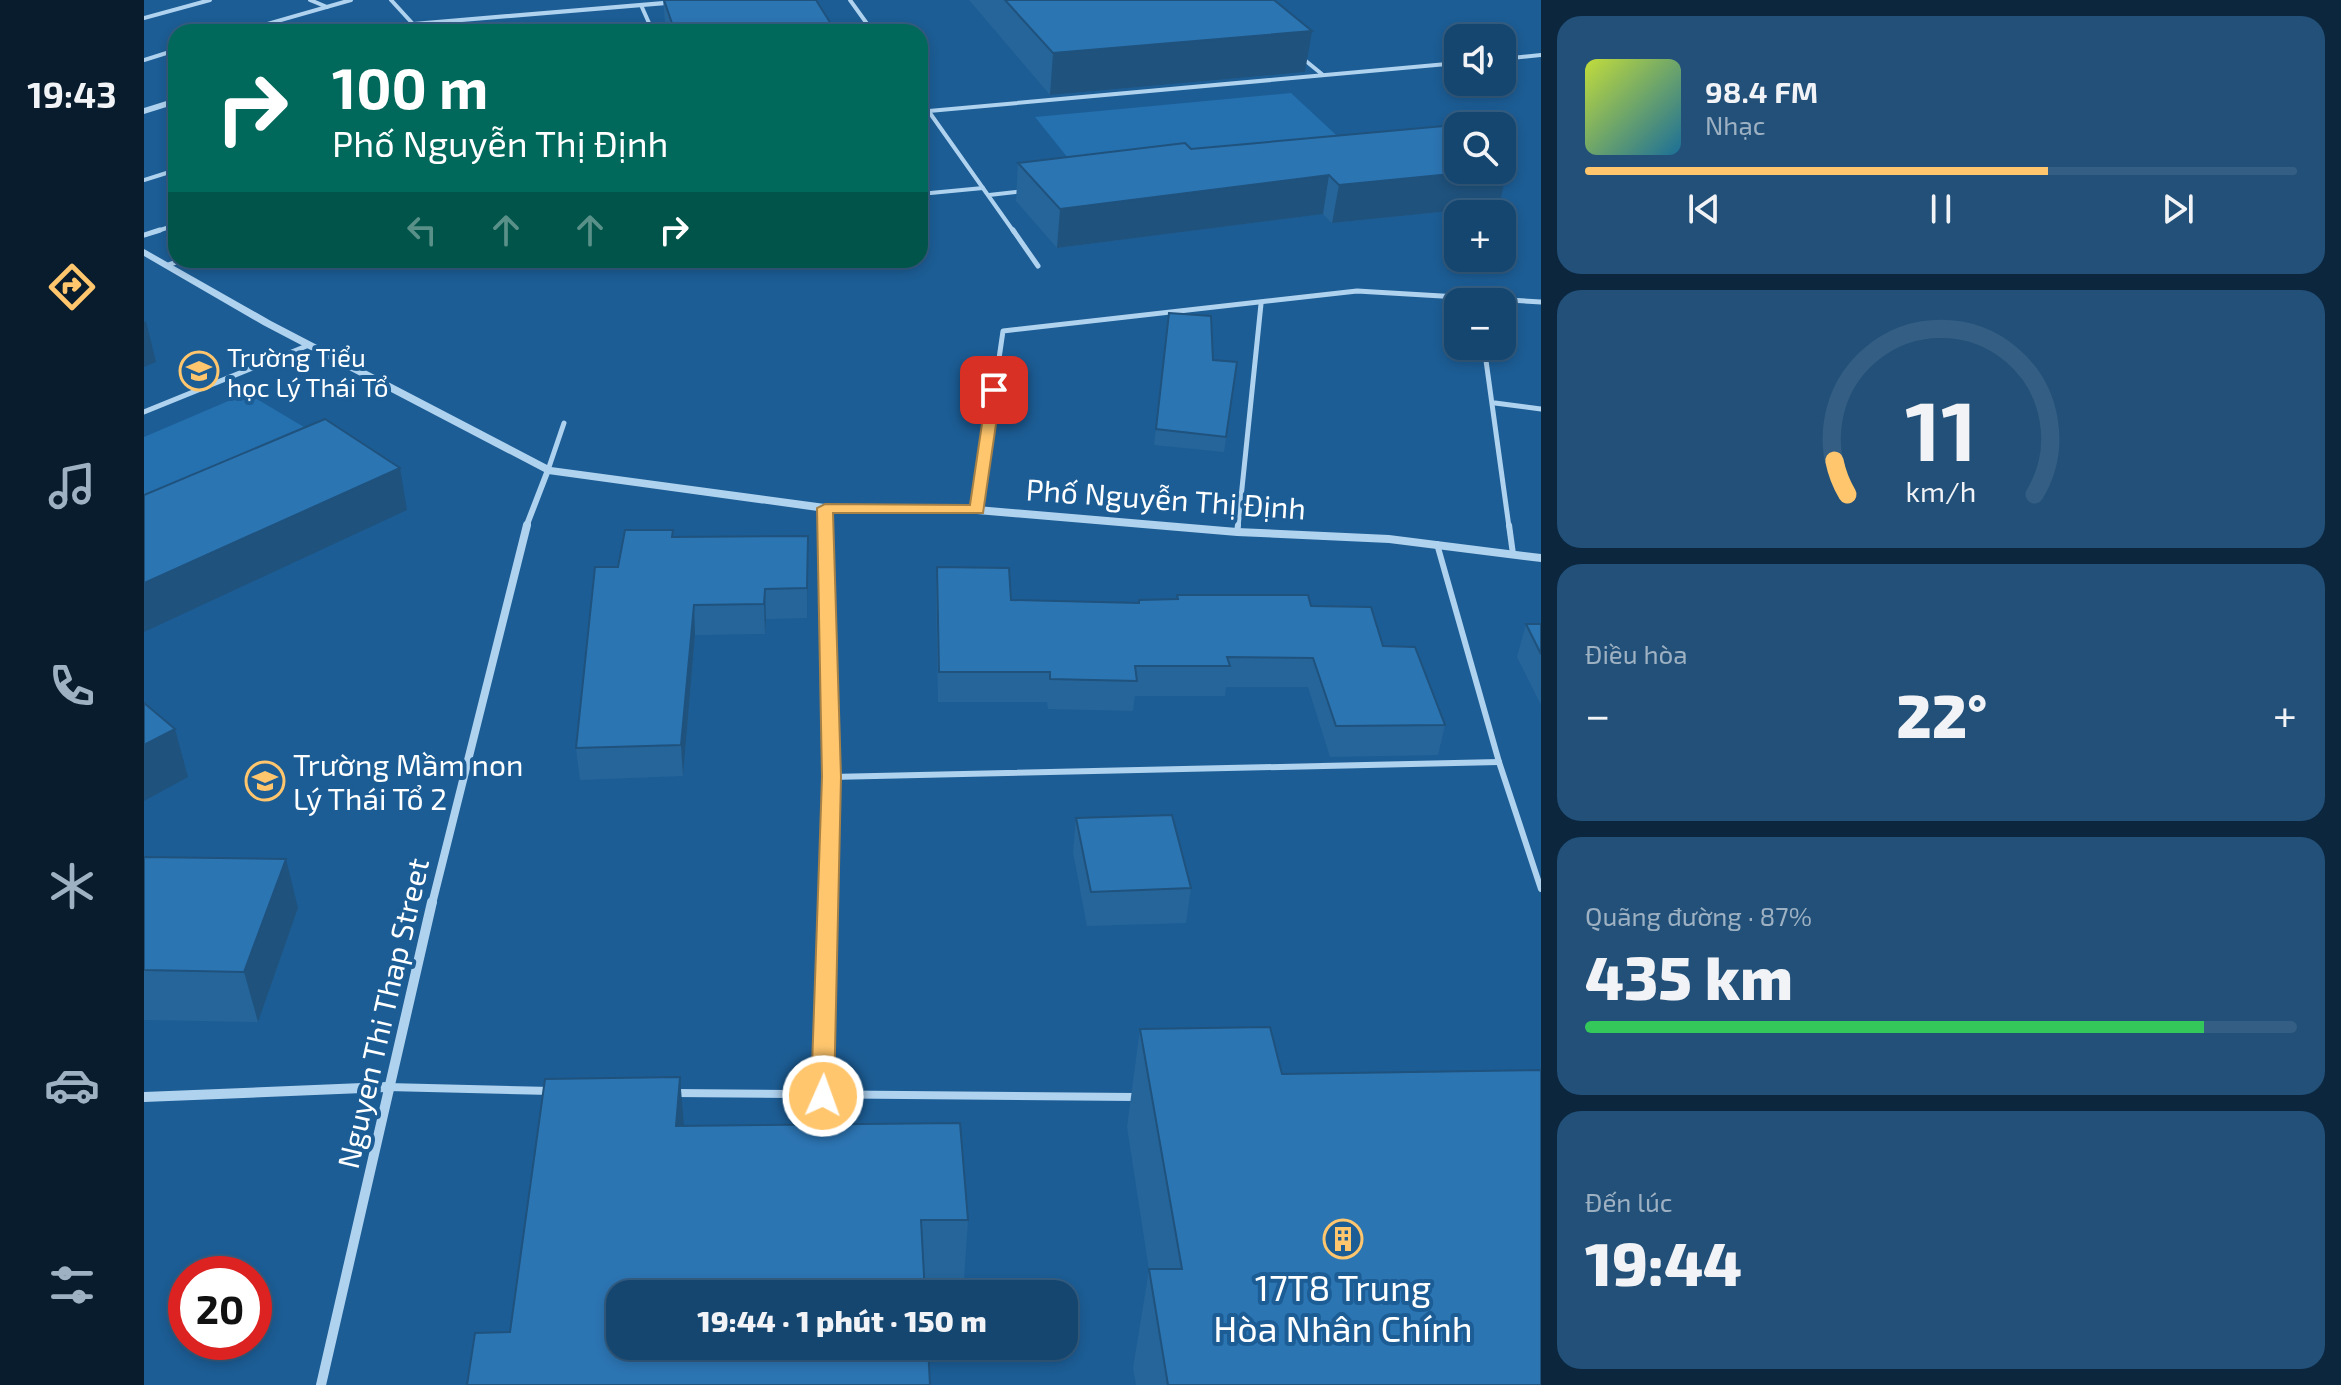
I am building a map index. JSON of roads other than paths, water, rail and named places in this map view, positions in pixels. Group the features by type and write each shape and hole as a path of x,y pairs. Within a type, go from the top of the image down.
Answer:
{"street":[{"path":"453,24 703,0"},
{"path":"144,111 168,104"},
{"name":"Phố Nguyễn Thị Định","path":"144,252 168,265"},
{"name":"Phố Nguyễn Thị Định","path":"173,268 309,345 548,470 825,508 977,510 1237,532 1437,544 1541,558"},
{"name":"Nguyen Thi Thap Street","path":"321,1385 387,1087 521,541 548,470"},
{"path":"144,1097 387,1087"}],"lane":[{"path":"144,18 210,0"},
{"path":"310,0 327,7"},
{"path":"267,24 351,0"},
{"path":"391,0 410,24"},
{"path":"850,0 867,24"},
{"path":"641,5 649,24"},
{"path":"144,60 168,52"},
{"path":"1516,58 1541,55"},
{"path":"1301,56 1323,75"},
{"path":"1038,266 929,111 1444,64"},
{"path":"144,180 168,172"},
{"path":"928,193 983,188"},
{"path":"989,195 1035,190"},
{"path":"144,235 168,228"},
{"path":"977,510 1003,331 1357,291 1444,297"},
{"path":"1516,301 1541,302"},
{"path":"1237,532 1261,304"},
{"path":"144,412 309,345"},
{"path":"1487,360 1513,554"},
{"path":"1495,403 1541,409"},
{"path":"548,470 564,423"},
{"path":"823,1096 831,777 825,508"},
{"path":"1437,544 1499,762 1541,889"},
{"path":"831,777 1499,762"},
{"path":"387,1087 558,1091"},
{"path":"667,1093 1142,1097"}],"place":[{"name":"Trường Tiểu học Lý Thái Tổ","path":"199,371"},
{"name":"Trường Mầm non Lý Thái Tổ 2","path":"265,781"},
{"name":"17T8 Trung Hòa Nhân Chính","path":"1343,1239"}]}
